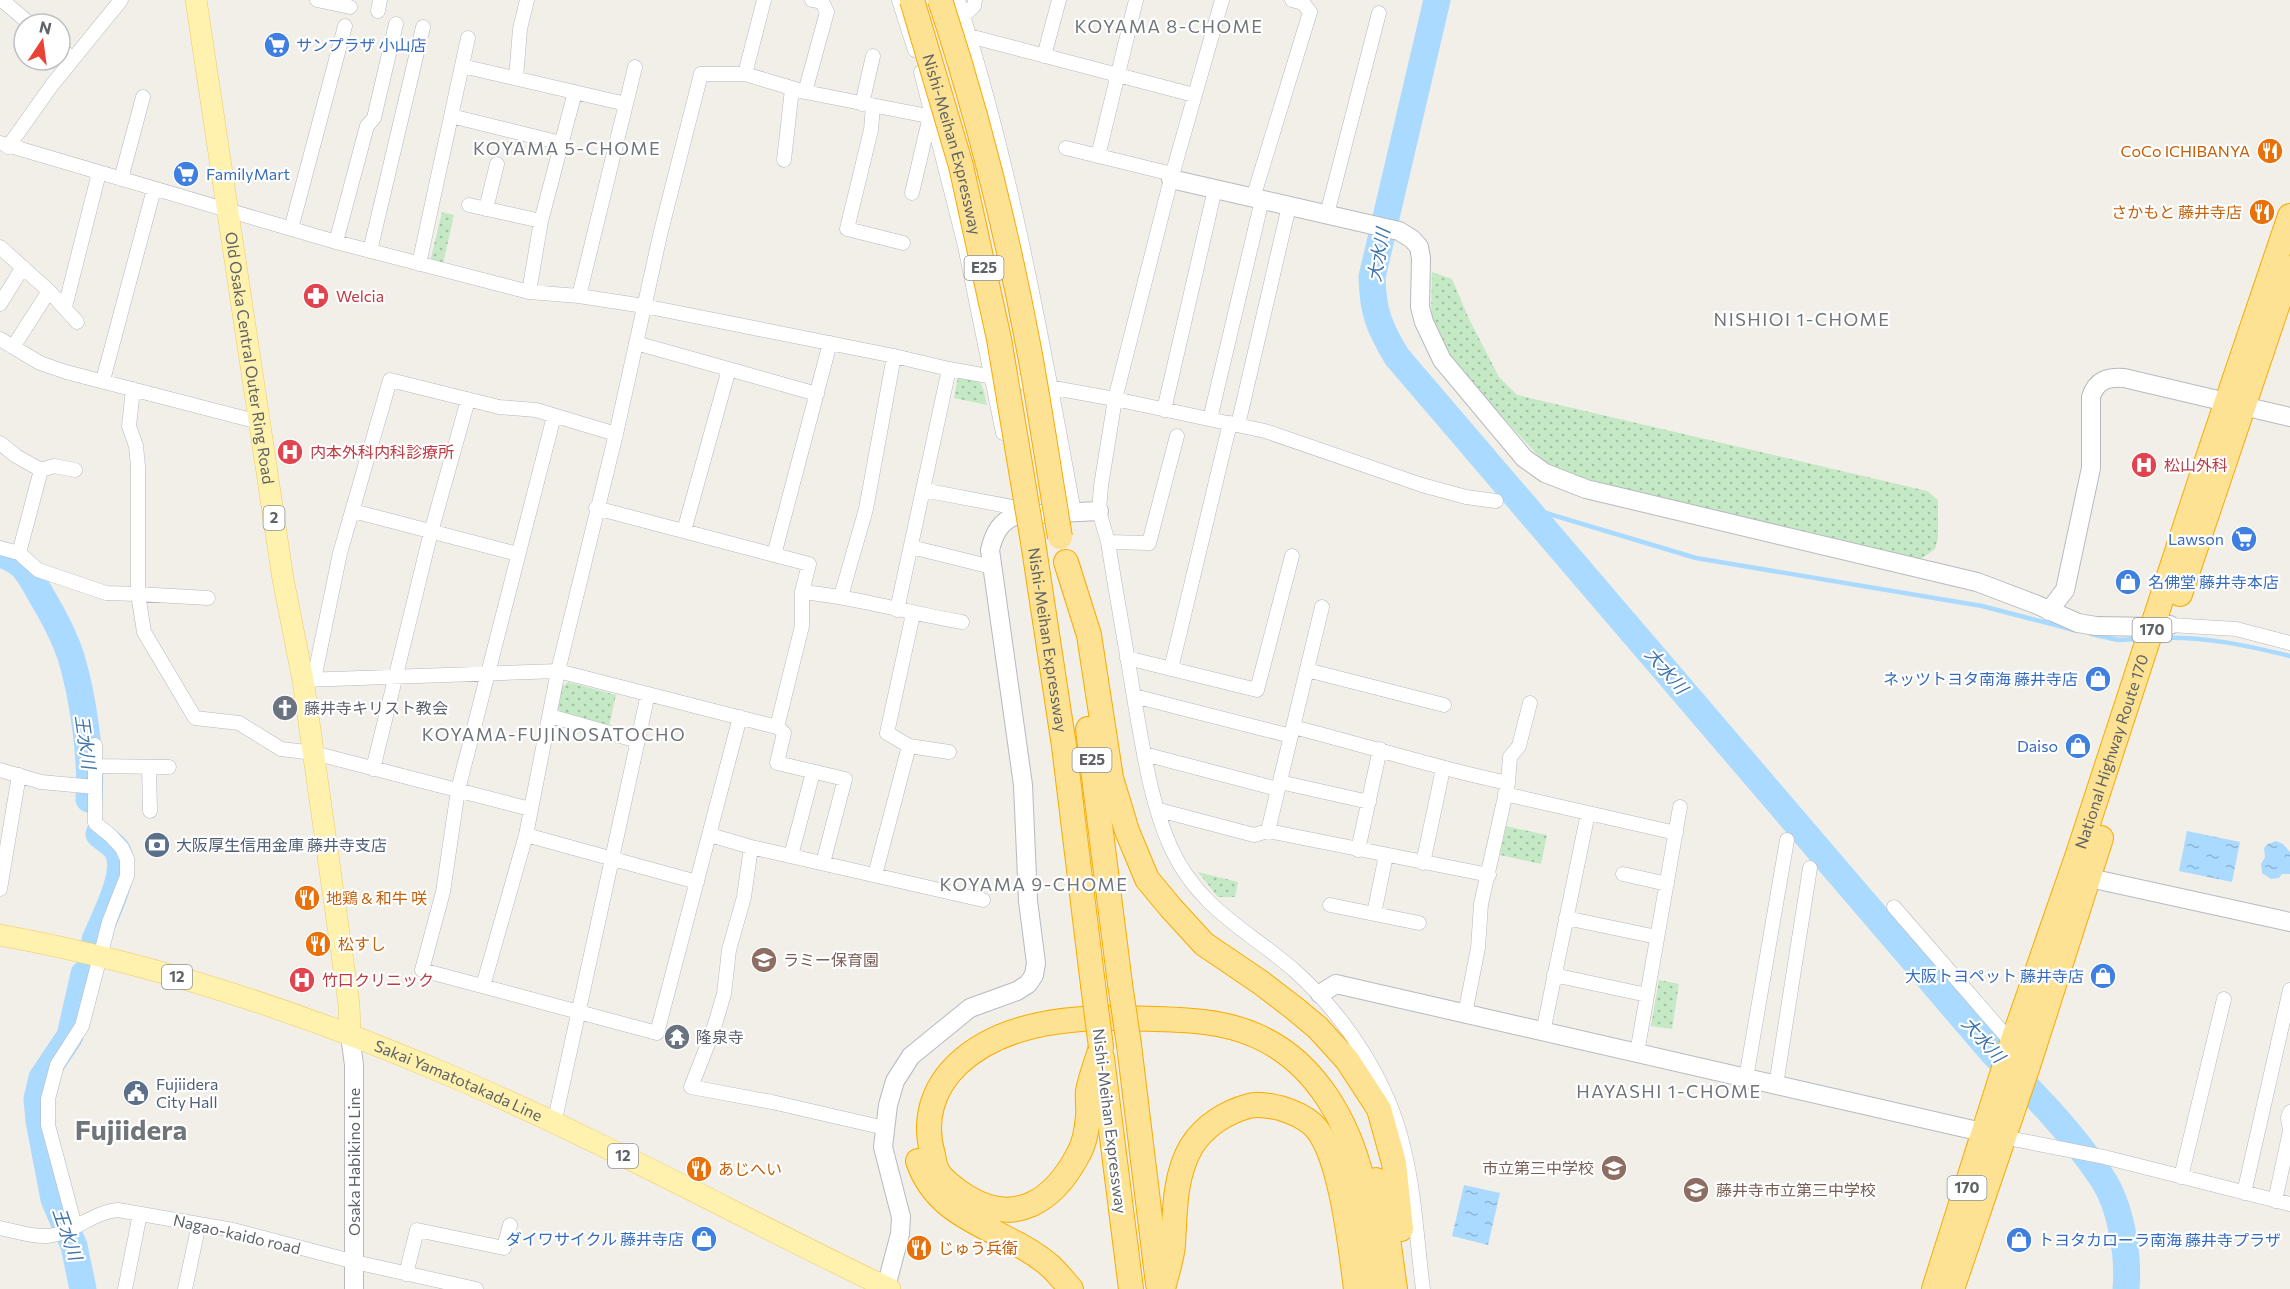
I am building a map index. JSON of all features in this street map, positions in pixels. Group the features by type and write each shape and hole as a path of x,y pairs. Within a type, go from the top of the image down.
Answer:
{"highway":[{"name":"Nishi-Meihan Expressway","path":"912,0 961,166 999,339 1064,746 1131,1289"},
{"name":"Nishi-Meihan Expressway","path":"940,0 956,47 996,199 1028,344 1066,562 1159,1289"},
{"name":"National Highway Route 170","path":"2006,1095 2028,1066 2080,876 2236,404 2290,216"},
{"name":"National Highway Route 170","path":"2236,404 2290,268"},
{"path":"1066,562 1089,635 1111,777 1128,831 1147,879 1204,944 1260,982 1318,1028 1347,1060 1379,1109 1394,1163 1407,1289"},
{"name":"National Highway Route 170","path":"1952,1289 2006,1095 2012,1042 2080,876"},
{"path":"1071,1289 1048,1265 1001,1236 955,1212 935,1193 922,1174 916,1155 914,1138 916,1113 923,1088 940,1064 958,1046 991,1024 1030,1013 1110,1006 1204,1010 1243,1018 1275,1031 1300,1048 1326,1073 1346,1098 1364,1133 1384,1210 1395,1289"},
{"path":"1101,1047 1088,1092 1088,1118 1080,1152 1065,1178 1049,1195 1028,1206 1006,1210 980,1205 960,1193 937,1170 929,1141 929,1113 940,1086 959,1063 996,1038 1013,1030 1040,1024 1108,1018 1192,1021 1227,1027 1256,1035 1289,1054 1311,1076 1332,1103 1347,1134 1364,1184 1375,1289"},
{"path":"1163,1289 1172,1247 1173,1213 1180,1175 1192,1147 1210,1126 1225,1115 1233,1110 1258,1103 1288,1110 1313,1125 1330,1150 1348,1224 1356,1289"},
{"name":"National Highway Route 170","path":"1934,1289 1994,1134"}],"main road":[{"name":"Old Osaka Central Outer Ring Road","path":"196,0 283,579 309,680 314,753 349,1004 350,1035"},
{"name":"Sakai Yamatotakada Line","path":"0,935 101,956 173,976 258,1002 350,1035 453,1076 656,1172 888,1288"}],"street":[{"path":"2,0 16,12"},
{"path":"121,0 4,145 336,242 529,292 579,296 644,306 992,378 1115,399 1265,430 1422,485 1466,497 1496,501"},
{"path":"317,0 350,7"},
{"path":"516,78 520,29 527,0"},
{"path":"745,74 764,0"},
{"path":"784,160 799,91 827,12 822,2 812,0"},
{"path":"899,0 965,246 1018,512"},
{"path":"958,0 993,120 1019,228 1074,512"},
{"path":"963,16 974,6 975,0"},
{"path":"1044,56 1059,0"},
{"path":"1098,156 1136,0"},
{"path":"1220,0 1171,177 1115,399 1099,511 1108,542 1144,754 1172,848 1193,883 1213,907 1293,969 1320,994 1349,1030 1372,1069 1394,1115 1404,1150 1423,1289"},
{"path":"1210,419 1257,199 1310,12 1303,3 1292,0"},
{"path":"1326,214 1379,13"},
{"path":"336,242 367,126 374,118 396,24"},
{"path":"291,229 345,27"},
{"path":"370,251 423,27"},
{"path":"969,36 1194,95"},
{"path":"419,264 468,38"},
{"path":"873,56 868,105 871,130 847,230 903,243"},
{"path":"462,66 626,104"},
{"path":"579,296 634,67"},
{"path":"483,986 526,835 558,671 701,74 745,74 799,91 932,117"},
{"path":"529,292 541,221 575,92"},
{"path":"121,179 143,97"},
{"path":"451,116 561,143"},
{"path":"912,193 932,117"},
{"path":"1066,148 1215,189 1394,230 1412,239 1419,247 1421,258 1420,307 1424,322 1442,360 1524,458 1545,474 1586,489 1977,582 2078,623 2096,626 2236,629 2290,643"},
{"path":"486,209 497,164"},
{"path":"65,307 99,173"},
{"path":"103,380 154,189"},
{"path":"1164,410 1215,189"},
{"path":"470,206 541,221"},
{"path":"1171,669 1289,206"},
{"path":"0,247 49,291 77,322"},
{"path":"0,304 23,267"},
{"path":"13,346 49,291"},
{"path":"0,339 40,363 259,423"},
{"path":"636,343 817,394"},
{"path":"774,555 830,344"},
{"path":"841,596 866,509 894,356"},
{"path":"684,531 729,369"},
{"path":"897,610 949,369"},
{"path":"2049,610 2065,590 2091,468 2091,397 2100,382 2110,377 2124,378 2290,417"},
{"path":"616,434 536,411 500,407 390,380 338,561 309,680 558,671 777,727 784,733 777,763 845,779 823,863"},
{"path":"133,389 129,426 136,446 138,466 138,594 144,632 195,718 239,723 281,748 314,753 530,809"},
{"path":"373,769 431,532 468,400"},
{"path":"554,416 458,790 442,892 422,970 657,1033 740,717"},
{"path":"1108,542 1149,543 1176,436"},
{"path":"0,442 16,456 41,470 54,466 75,471"},
{"path":"19,553 41,470"},
{"path":"923,490 1018,512 1099,511"},
{"path":"596,508 809,564 802,592 802,626 777,727"},
{"path":"353,511 518,554"},
{"path":"888,1288 900,1234 901,1217 883,1148 895,1081 910,1056 970,1008 1017,991 1028,984 1034,975 1036,963 1028,901 1023,785 990,550 1000,525 1018,512"},
{"path":"0,548 19,553 38,570 106,593 208,598"},
{"path":"911,548 992,567"},
{"path":"1127,658 1257,690 1292,556"},
{"path":"802,592 841,596 914,614 962,622"},
{"path":"1268,831 1322,607"},
{"path":"914,614 887,733 909,746 949,752"},
{"path":"1307,670 1444,705"},
{"path":"554,1124 648,694"},
{"path":"1134,696 1380,749 1588,813 1676,833"},
{"path":"1465,1014 1478,948 1481,904 1506,789 1510,757 1519,746 1530,703"},
{"path":"550,716 638,741"},
{"path":"70,1229 48,1125 48,1099 57,1065 82,1026 109,922 127,876 127,859 122,848 95,823 95,745"},
{"path":"875,875 909,746"},
{"path":"1358,850 1380,749"},
{"path":"1144,754 1279,785 1369,802"},
{"path":"95,766 169,767"},
{"path":"149,766 150,811"},
{"path":"1424,862 1443,769"},
{"path":"0,770 41,782 95,787"},
{"path":"791,856 813,772"},
{"path":"0,889 19,776"},
{"path":"1637,1053 1680,807"},
{"path":"1159,810 1254,835 1268,831 1489,875"},
{"path":"1543,1032 1588,813"},
{"path":"526,835 697,882"},
{"path":"710,835 751,847 983,900"},
{"path":"1746,1078 1787,840"},
{"path":"751,847 744,897 729,950 724,994 713,1032 691,1087 772,1102 885,1128"},
{"path":"1374,914 1386,855"},
{"path":"1776,1084 1810,868"},
{"path":"1623,874 1667,884"},
{"path":"2080,876 2290,922"},
{"path":"1330,905 1419,923"},
{"path":"1894,907 2012,1042"},
{"path":"1566,918 1658,937"},
{"path":"1554,975 1647,995"},
{"path":"1320,994 1336,984 2104,1157 2290,1204"},
{"path":"2244,1193 2290,990"},
{"path":"2181,1177 2224,999"},
{"name":"Osaka Habikino Line","path":"350,1035 354,1065 354,1289"},
{"path":"2275,1201 2290,1130 2288,1119 2290,1112"},
{"name":"Nagao-kaido road","path":"0,1228 46,1236 70,1229 105,1211 118,1210 233,1230 355,1262 476,1289"},
{"path":"125,1289 140,1214"},
{"path":"185,1289 199,1224"},
{"path":"406,1274 417,1230 504,1248 510,1225"}],"green space":[{"path":"442,212 454,215 443,264 434,262 431,258"},
{"path":"1432,272 1452,279 1469,319 1499,377 1517,395 1927,491 1938,500 1938,538 1935,549 1921,559 1613,486 1566,473 1544,462 1454,364 1431,320"},
{"path":"958,376 980,383 987,405 954,398"},
{"path":"568,682 616,695 609,726 562,714 558,709 562,687"},
{"path":"1506,826 1547,835 1541,864 1500,855"},
{"path":"1198,872 1238,882 1235,897 1218,897"},
{"path":"1659,980 1679,984 1672,1029 1651,1026"}],"water":[{"path":"2187,831 2240,842 2232,882 2179,871"},
{"path":"2276,841 2283,844 2290,852 2290,874 2282,874 2279,878 2271,879 2262,873 2261,864 2265,857 2264,848"},
{"path":"1464,1185 1500,1193 1488,1245 1452,1236"}],"waterway":[{"name":"大水川","path":"1437,0 1372,277 1378,319 1386,337 1397,357 1993,1053 2078,1145 2109,1189 2119,1217 2125,1247 2126,1289"},
{"path":"1526,507 1696,558 1982,606 2074,630"},
{"name":"王水川","path":"0,554 15,560 29,575 62,633 68,649 86,728 89,799"},
{"path":"2091,634 2118,640 2139,639"},
{"path":"2157,638 2191,638 2224,642 2290,656"},
{"name":"王水川","path":"95,940 114,895 120,870 117,850 99,834"},
{"name":"王水川","path":"83,1289 74,1246 54,1199 37,1099 42,1078 70,1036 84,974"}],"place":[{"name":"サンプラザ 小山店","path":"277,45"},
{"name":"CoCo ICHIBANYA","path":"2270,151"},
{"name":"FamilyMart","path":"186,174"},
{"name":"さかもと 藤井寺店","path":"2262,212"},
{"name":"Welcia","path":"316,296"},
{"name":"内本外科内科診療所","path":"290,452"},
{"name":"松山外科","path":"2144,465"},
{"name":"Lawson","path":"2244,539"},
{"name":"名佛堂 藤井寺本店","path":"2128,582"},
{"name":"ネッツトヨタ南海 藤井寺店","path":"2098,679"},
{"name":"藤井寺キリスト教会","path":"285,708"},
{"name":"Daiso","path":"2078,746"},
{"name":"大阪厚生信用金庫 藤井寺支店","path":"157,845"},
{"name":"地鶏 & 和牛 咲","path":"307,898"},
{"name":"松すし","path":"318,944"},
{"name":"ラミー保育園","path":"764,960"},
{"name":"大阪トヨペット 藤井寺店","path":"2103,976"},
{"name":"竹口クリニック","path":"302,980"},
{"name":"隆泉寺","path":"677,1037"},
{"name":"Fujiidera City Hall","path":"136,1093"},
{"name":"市立第三中学校","path":"1614,1168"},
{"name":"あじへい","path":"699,1169"},
{"name":"藤井寺市立第三中学校","path":"1696,1190"},
{"name":"ダイワサイクル 藤井寺店","path":"704,1239"},
{"name":"トヨタカローラ南海 藤井寺プラザ","path":"2019,1240"},
{"name":"じゅう兵衛","path":"919,1248"}],"district":[{"name":"KOYAMA 8-CHOME","path":"1169,27"},
{"name":"KOYAMA 5-CHOME","path":"567,149"},
{"name":"NISHIOI 1-CHOME","path":"1802,320"},
{"name":"KOYAMA-FUJINOSATOCHO","path":"554,735"},
{"name":"KOYAMA 9-CHOME","path":"1034,885"},
{"name":"HAYASHI 1-CHOME","path":"1669,1092"},
{"name":"Fujiidera","path":"131,1130"}]}
